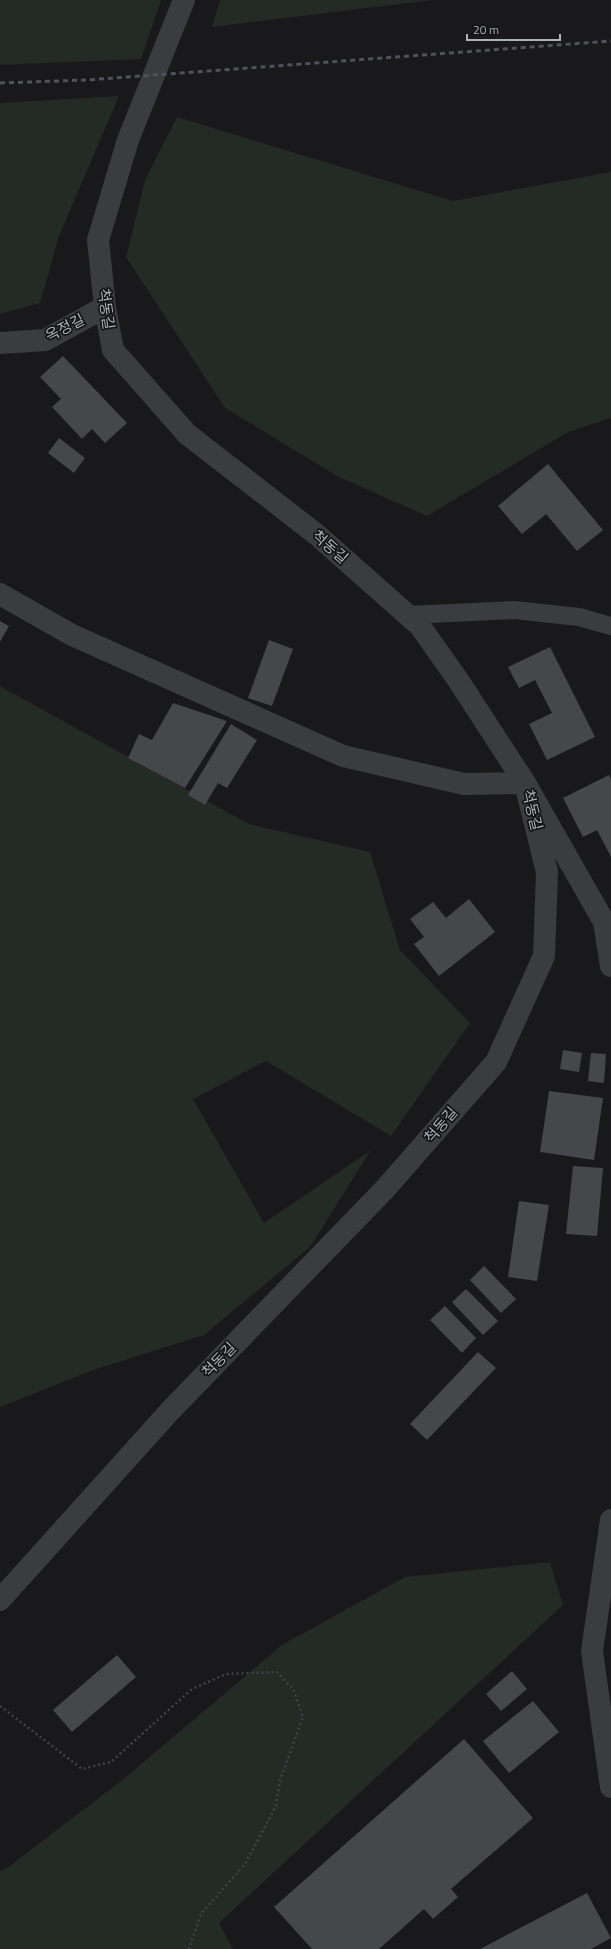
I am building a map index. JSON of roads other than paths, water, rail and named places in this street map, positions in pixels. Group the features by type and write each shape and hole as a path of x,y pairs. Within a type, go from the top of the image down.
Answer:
{"street":[{"name":"척동길","path":"0,1600 169,1412 384,1189 496,1062 544,956 548,872 525,782 433,644 420,626 408,614 316,534 187,434 113,350 105,307 98,240 128,140 184,0"},
{"name":"옥정길","path":"0,343 45,340 105,307"},
{"path":"0,594 72,635 343,756 464,784 525,782 604,922 611,966"},
{"path":"611,1520 592,1651 611,1787"}],"lane":[{"path":"408,614 514,610 579,617 611,626"}],"railway":[{"path":"0,83 87,80 611,41"}]}
